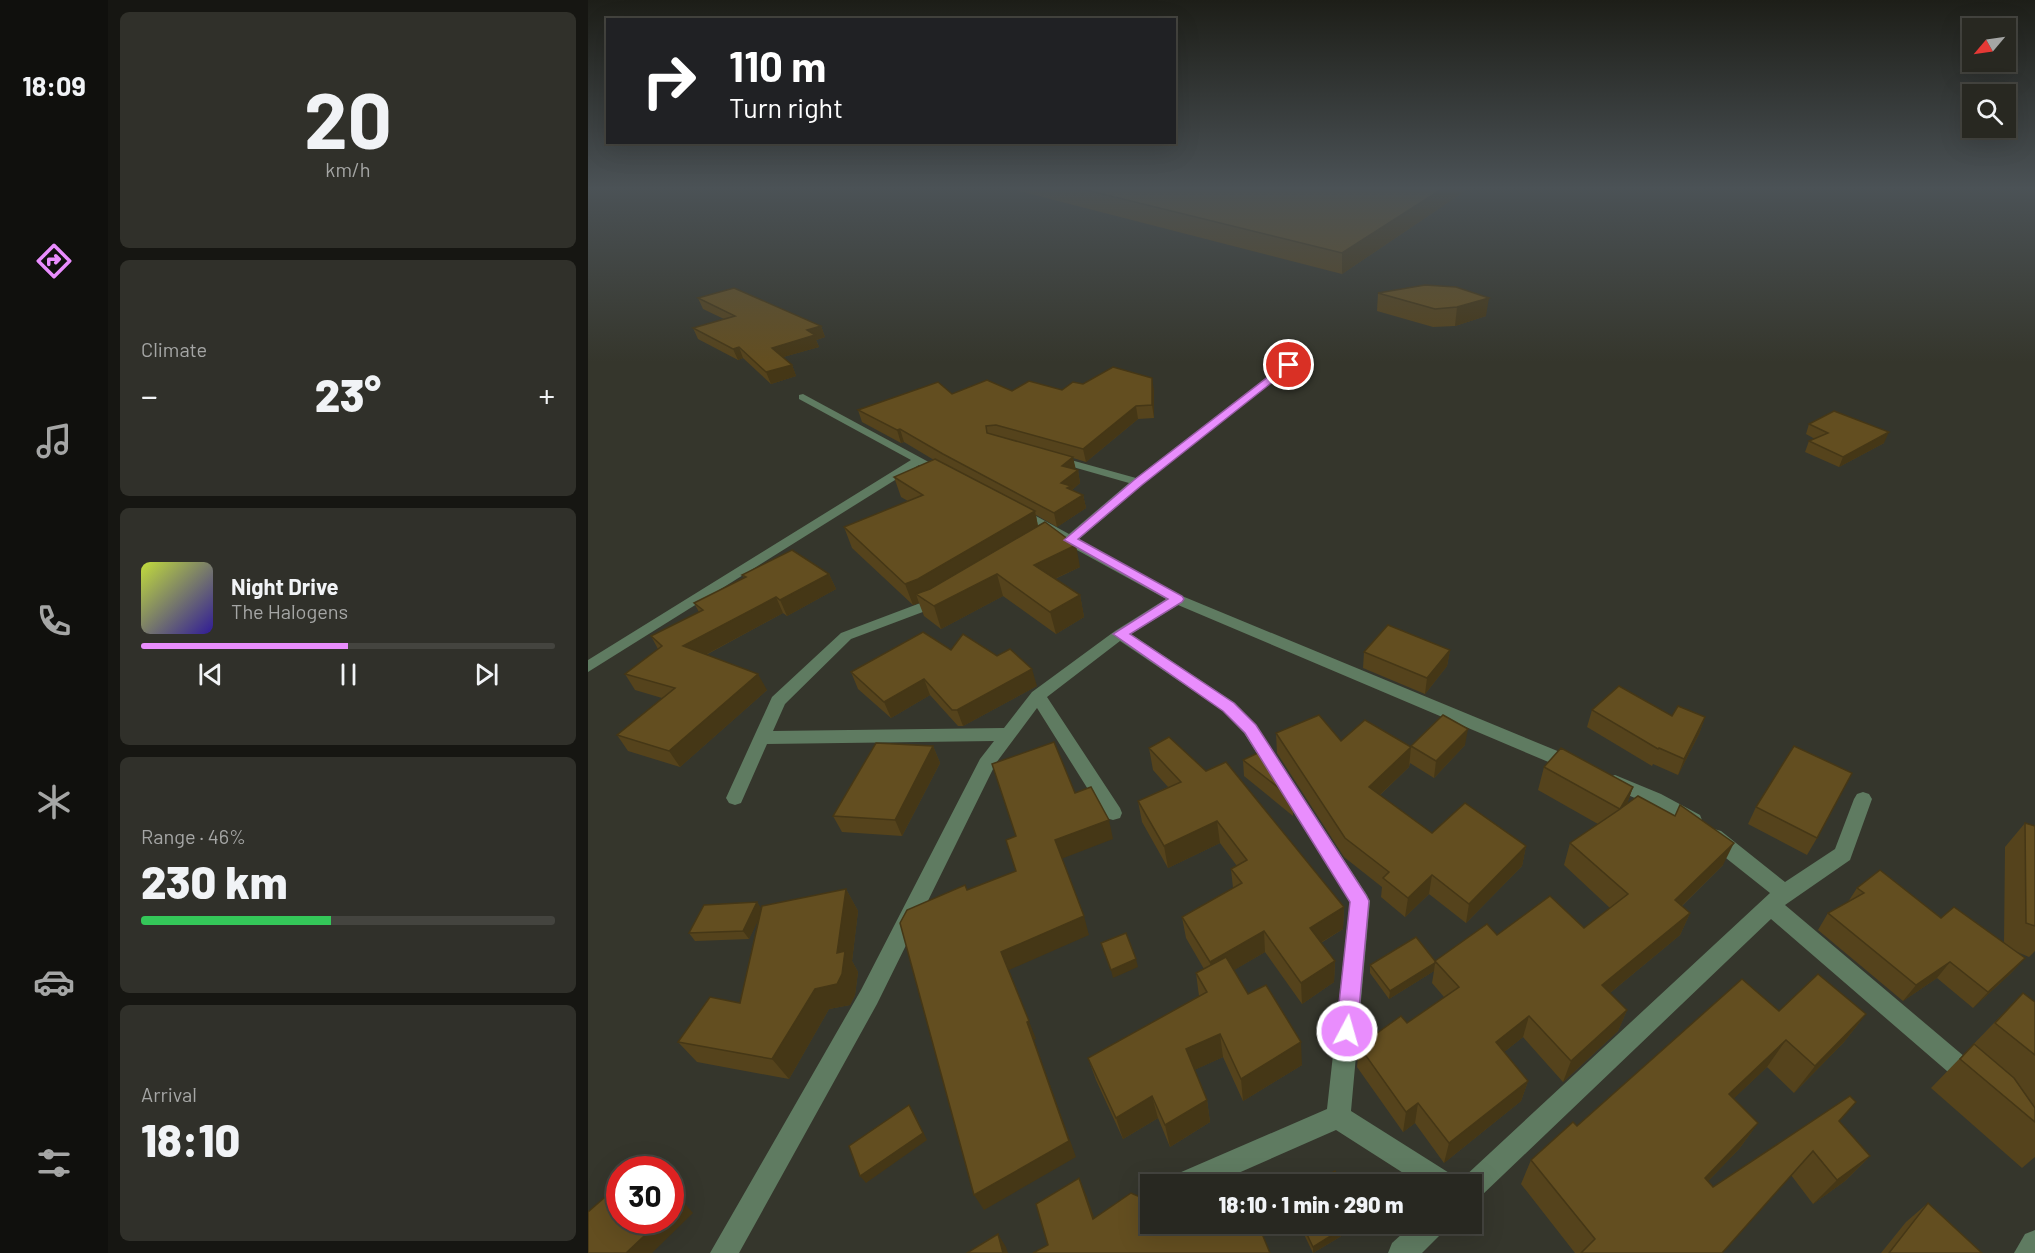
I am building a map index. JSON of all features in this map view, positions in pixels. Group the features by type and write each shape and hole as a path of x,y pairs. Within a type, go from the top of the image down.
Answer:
{"street":[{"path":"1070,540 1138,482 1289,365"},
{"path":"803,397 961,482"},
{"path":"1039,454 1138,482"},
{"path":"588,667 919,460"},
{"path":"1002,504 1177,599 1655,799 1694,820 1984,1089"},
{"path":"1034,544 1054,532"},
{"path":"735,798 778,701 846,636 931,606 952,594"},
{"path":"724,1253 869,997 989,759 1038,696 1120,634 1177,599"},
{"path":"1120,634 1228,707 1250,729 1359,901 1338,1117"},
{"path":"1038,696 1113,813"},
{"path":"761,738 1009,734"},
{"path":"1482,1178 1778,900 1843,854 1863,799"},
{"path":"1206,1174 1338,1117"},
{"path":"1338,1117 1428,1174"},
{"path":"1402,1253 1422,1234"},
{"path":"2028,1253 2035,1244"}],"building":[{"path":"1311,245 1354,245 1342,253"},
{"path":"1425,285 1456,287 1489,298 1457,307 1435,309 1378,293"},
{"path":"734,288 821,326 807,330 815,335 772,348 792,365 766,372 739,347 733,349 693,328 735,316 698,298"},
{"path":"1113,367 1152,378 1152,405 1136,406 1083,449 996,425 986,426 987,433 1073,457 1062,466 1078,470 1061,483 1071,486 1067,488 1083,495 1054,513 900,429 897,430 858,410 938,382 952,394 987,380 1012,391 1029,381 1062,390 1073,382 1083,384"},
{"path":"1834,411 1889,432 1843,457 1809,441 1828,433 1809,424"},
{"path":"935,459 1035,511 918,579 905,584 844,527 923,495 894,477"},
{"path":"1045,522 1076,545 1034,565 1080,595 1050,612 997,574 934,606 916,594 930,589"},
{"path":"792,550 829,574 780,600 776,597 683,646 758,674 669,751 617,735 675,688 625,674 662,646 651,636 703,610 694,603 746,577 742,575"},
{"path":"1388,625 1450,650 1427,678 1364,652"},
{"path":"923,632 951,650 963,634 997,656 1010,649 1032,669 957,710 952,710 924,679 884,702 851,672"},
{"path":"1619,686 1672,716 1678,706 1705,717 1684,759 1658,749 1592,710"},
{"path":"1319,715 1341,741 1365,720 1411,747 1369,787 1432,833 1465,803 1526,846 1469,904 1432,875 1408,898 1383,878 1389,872 1345,838 1276,733"},
{"path":"1443,715 1468,729 1436,761 1411,746"},
{"path":"1169,737 1206,771 1226,762 1344,907 1310,928 1335,961 1301,983 1264,931 1210,962 1182,917 1242,883 1231,869 1247,860 1217,821 1164,846 1138,801 1181,782 1149,748"},
{"path":"1054,742 1075,793 1091,787 1109,820 1055,840 1084,916 1001,952 1029,1021 1027,1022 1069,1141 974,1195 900,923 907,910 965,885 967,890 1016,871 1006,840 1016,836 992,764"},
{"path":"876,743 933,746 895,820 833,816"},
{"path":"1794,746 1852,773 1817,838 1756,807"},
{"path":"1561,748 1633,787 1620,809 1544,767"},
{"path":"1262,751 1293,799 1243,760"},
{"path":"1638,796 1675,816 1680,805 1734,843 1675,900 1690,913 1602,985 1627,1010 1571,1061 1529,1016 1496,1042 1528,1081 1449,1143 1418,1103 1406,1112 1359,1046 1401,1016 1407,1023 1459,987 1435,961 1487,924 1497,935 1550,896 1584,928 1628,894 1570,843"},
{"path":"2025,823 2035,826 2035,926 2026,923"},
{"path":"1880,870 1941,918 1954,907 2025,958 1988,992 1950,962 1916,985 1828,913 1864,893 1857,888"},
{"path":"846,889 837,953 845,951 842,974 837,984 815,989 772,1059 678,1042 710,997 740,1003 762,906"},
{"path":"757,902 743,931 689,933 704,905"},
{"path":"1126,933 1136,959 1111,970 1101,943"},
{"path":"1416,937 1435,963 1390,991 1370,965"},
{"path":"1226,957 1248,994 1266,985 1301,1042 1241,1079 1220,1034 1186,1049 1207,1100 1165,1125 1152,1096 1116,1118 1088,1058 1207,992 1196,973"},
{"path":"1818,974 1866,1014 1815,1066 1786,1040 1729,1094 1758,1123 1705,1178 1713,1187 1850,1096 1856,1102 1839,1121 1870,1156 1837,1180 1813,1151 1722,1253 1581,1253 1595,1239 1531,1160 1573,1122 1577,1126 1742,979 1779,1011"},
{"path":"2023,993 2035,1002 2035,1055 1995,1023"},
{"path":"1974,1044 2014,1078 2035,1108 2035,1122 1960,1059"},
{"path":"909,1105 923,1133 860,1176 849,1146"},
{"path":"1079,1178 1093,1219 1131,1193 1140,1197 1140,1234 1262,1234 1270,1253 1033,1253 1048,1245 1036,1204"},
{"path":"606,1196 606,1234 646,1234 626,1253 588,1253 588,1212"},
{"path":"1928,1203 1982,1253 1889,1253"},
{"path":"998,1234 1003,1253 967,1253"},
{"path":"1307,1234 1334,1234 1313,1247"}],"route":[{"path":"1289,365 1138,482 1070,540 1177,599 1120,634 1228,707 1250,729 1359,901 1347,1031"}]}
